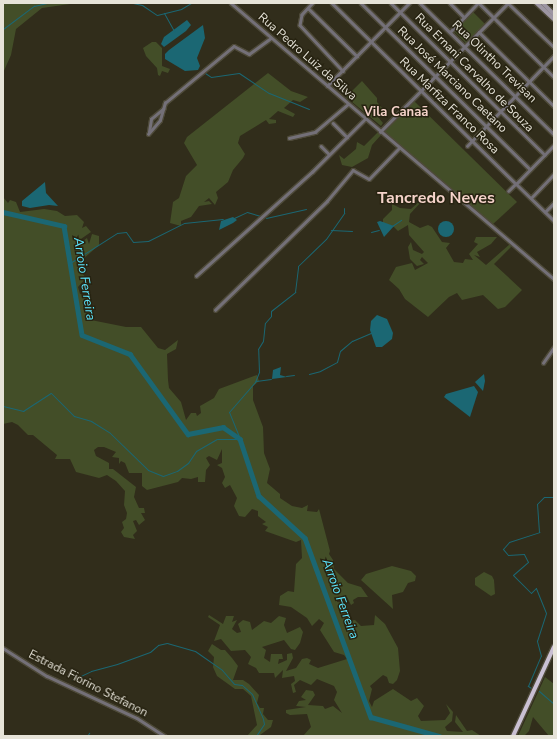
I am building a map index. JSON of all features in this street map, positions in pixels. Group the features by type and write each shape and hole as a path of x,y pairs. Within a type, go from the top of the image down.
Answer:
{"highway":[{"path":"513,736 554,647"}],"main road":[{"path":"537,3 554,19"},
{"path":"543,3 554,14"}],"street":[{"name":"Rua Pedro Luiz da Silva","path":"231,3 380,132 554,279"},
{"path":"313,3 299,21 300,25 343,71"},
{"name":"Rua Marfiza Franco Rosa","path":"332,3 554,221"},
{"name":"Rua José Marciano Caetano","path":"361,3 530,169"},
{"name":"Rua Ernani Carvalho de Souza","path":"391,3 545,155"},
{"path":"327,86 409,3"},
{"name":"Rua Olintho Trevisan","path":"420,3 554,134"},
{"path":"450,3 464,17"},
{"path":"450,32 479,3 554,77"},
{"path":"380,132 508,3 554,47"},
{"path":"308,8 357,56"},
{"path":"479,32 554,106"},
{"path":"163,109 151,119 148,134 160,120 165,103 234,46 250,54 271,38"},
{"path":"466,146 554,56"},
{"path":"289,138 315,132 348,104"},
{"path":"196,276 365,119"},
{"path":"334,123 347,137"},
{"path":"321,146 329,154"},
{"path":"509,191 554,146"},
{"path":"215,310 315,213 353,170 369,179 399,148"},
{"path":"531,198 554,174"},
{"path":"545,212 554,203"},
{"path":"543,363 554,347"},
{"name":"Estrada Fiorino Stefanon","path":"3,648 47,676 137,718 165,736"}],"green space":[{"path":"3,3 77,3 42,8 16,29 11,55 3,73"},
{"path":"473,12 485,24 466,43 454,31"},
{"path":"152,42 156,42 162,48 162,66 170,69 168,73 162,71 160,76 158,75 157,68 146,56 143,48"},
{"path":"268,73 291,91 308,97 300,102 293,100 284,108 295,114 293,117 278,111 269,119 276,120 276,123 269,124 266,120 240,136 238,143 245,154 233,170 228,182 216,192 218,198 215,205 209,198 204,202 209,201 212,204 199,206 191,217 181,221 181,226 170,223 173,202 179,198 186,176 197,165 184,143 187,137"},
{"path":"362,81 377,98 377,102 382,108 378,117 383,123 381,126 346,97"},
{"path":"413,100 517,202 492,225 383,132"},
{"path":"378,132 381,135 372,145 368,158 352,167 342,165 339,155 344,159 356,149 357,142 364,146"},
{"path":"433,189 410,214 409,222 420,228 428,225 432,227 442,242 450,243 446,248 454,262 463,263 465,259 473,260 469,254 478,244 474,242 476,237 497,237 491,244 477,252 480,257 474,255 486,265 510,244 511,247 494,264 522,290 505,307 498,309 483,295 462,300 457,293 449,297 428,317 405,299 399,289 389,280 396,267 412,263 415,270 428,263 422,257 420,260 424,264 417,266 410,259 408,247 411,242 413,250 422,254 424,252 409,235 408,225 398,231 393,226 383,223 383,219 392,210 392,204 400,208 411,209"},
{"path":"3,197 8,203 10,200 16,202 20,212 44,209 57,211 65,216 77,215 84,222 82,228 86,226 91,232 78,241 79,244 87,238 89,244 92,234 99,236 99,245 82,260 82,273 86,278 78,287 80,294 91,296 87,307 93,309 86,319 126,327 141,327 158,348 165,350 178,340 176,349 167,354 168,380 169,388 181,402 186,420 191,413 196,413 197,416 201,413 200,406 214,398 219,389 257,375 259,381 253,386 253,400 263,427 264,453 270,469 267,483 280,494 280,498 292,506 302,508 308,505 307,511 317,512 319,509 330,551 329,554 333,560 334,569 348,583 361,587 368,597 358,597 353,600 354,603 351,605 347,597 337,598 337,602 346,603 345,606 348,608 346,616 349,621 355,620 361,626 374,625 375,615 385,624 398,648 400,671 397,680 393,684 389,683 387,677 383,675 370,686 372,689 369,701 372,707 374,701 393,689 411,701 417,698 424,706 418,716 421,721 445,720 450,713 446,704 453,712 452,721 445,727 447,731 463,732 455,722 456,715 467,731 472,730 481,736 303,736 311,727 307,714 290,715 286,713 286,710 306,707 296,706 299,701 306,700 301,697 306,690 313,691 315,695 308,705 323,706 325,709 333,706 342,713 334,700 337,692 334,686 317,679 311,685 300,680 294,685 296,692 293,693 291,684 295,681 294,676 282,678 283,670 275,678 274,673 259,673 256,668 248,664 251,657 245,650 231,651 221,639 214,641 220,625 208,617 209,615 223,624 226,616 234,616 232,622 237,620 232,629 237,633 241,632 238,624 243,620 250,622 252,630 264,621 271,623 279,616 286,618 284,625 287,633 300,627 303,632 300,643 295,650 291,649 284,640 262,647 266,650 264,658 270,662 271,654 282,654 283,659 279,659 278,664 287,660 287,654 292,653 293,658 286,671 296,668 302,659 307,658 311,660 309,664 318,668 347,659 344,655 334,652 320,630 324,623 319,619 312,626 307,618 291,607 279,605 280,596 288,591 294,592 296,564 302,558 301,540 296,542 265,531 268,527 262,524 266,522 258,516 258,511 252,509 245,517 239,516 234,506 237,498 230,485 225,488 222,483 225,477 222,468 217,465 222,463 222,449 217,460 209,456 206,458 210,465 206,470 205,482 198,482 198,477 191,479 182,478 178,482 147,490 142,486 142,473 129,473 125,463 121,461 119,464 119,458 112,457 116,452 104,447 98,447 94,450 96,456 109,463 109,469 113,469 136,487 134,497 139,508 144,508 145,513 141,513 145,520 139,525 136,520 133,521 137,531 133,535 135,539 124,537 121,532 124,528 122,522 126,519 127,513 124,505 125,491 116,481 107,475 99,478 76,472 70,459 55,459 57,455 33,435 28,435 18,425 12,422 3,424"},
{"path":"392,566 411,571 416,576 415,581 408,583 403,592 392,595 393,609 361,580 366,574"},
{"path":"484,572 492,576 494,580 495,594 491,596 475,585 475,578"},
{"path":"212,644 221,650 225,650 232,658 238,666 233,680 243,680 249,684 259,695 257,703 260,708 264,708 263,714 268,720 273,720 271,727 260,735 262,736 247,736 257,725 251,696 243,689 235,689 217,676 213,667 214,657 208,651"},
{"path":"545,677 554,684 554,736 549,736 533,717 529,731 524,736 518,736"}],"water":[{"path":"187,20 191,25 186,31 164,47 161,44 164,37"},
{"path":"203,25 205,38 197,58 200,66 198,70 185,71 165,59 165,54 169,50"},
{"path":"45,182 46,193 58,206 49,205 30,208 22,206 22,201"},
{"path":"233,217 237,220 219,230 221,221"},
{"path":"380,221 394,226 384,237 377,222"},
{"path":"446,221 452,223 454,229 452,235 446,237 440,235 438,229 440,223"},
{"path":"377,315 387,319 393,333 392,339 382,347 376,347 370,330 371,321"},
{"path":"281,367 280,375 287,377 272,379 273,370"},
{"path":"484,374 485,381 483,391 475,382"},
{"path":"474,386 478,392 470,417 444,397 446,394"}],"waterway":[{"path":"3,29 34,6 47,3"},
{"path":"133,3 142,5 157,15 181,9 191,3"},
{"path":"164,13 174,31"},
{"path":"205,73 211,77 239,73 269,93 309,109"},
{"name":"Arroio Ferreira","path":"3,406 23,411 51,393 74,416 91,421 110,433 148,470 163,476 177,471 188,463 196,451 217,439 240,439 229,412 255,382 259,372 258,349 263,341 265,323 271,316 271,311 295,292 298,266 326,239 344,213 344,208"},
{"path":"266,218 306,209"},
{"name":"Arroio Ferreira","path":"3,212 64,226 82,335 130,354 188,434 223,427 240,439 259,496 305,538 371,717 439,736"},
{"path":"234,218 247,212 260,216"},
{"path":"70,263 117,233 126,232 133,242 148,241 184,223 223,219"},
{"path":"392,226 401,220"},
{"path":"331,230 352,231"},
{"path":"371,232 379,230"},
{"path":"309,374 320,371 337,362 340,351 352,341 371,333"},
{"path":"286,376 294,375"},
{"path":"256,381 271,379"},
{"path":"531,688 528,686 541,656 537,641 546,613 536,588 531,593 513,575 528,562 524,554 508,555 503,549 509,542 539,532 537,504 544,497 554,497"},
{"path":"72,680 91,671 117,664 150,652 158,645 167,643 195,651 222,670 234,684 242,685 252,694 264,724 256,736"},
{"path":"539,691 554,704"}],"district":[{"name":"Vila Canaã","path":"396,112"},
{"name":"Tancredo Neves","path":"436,198"}]}
